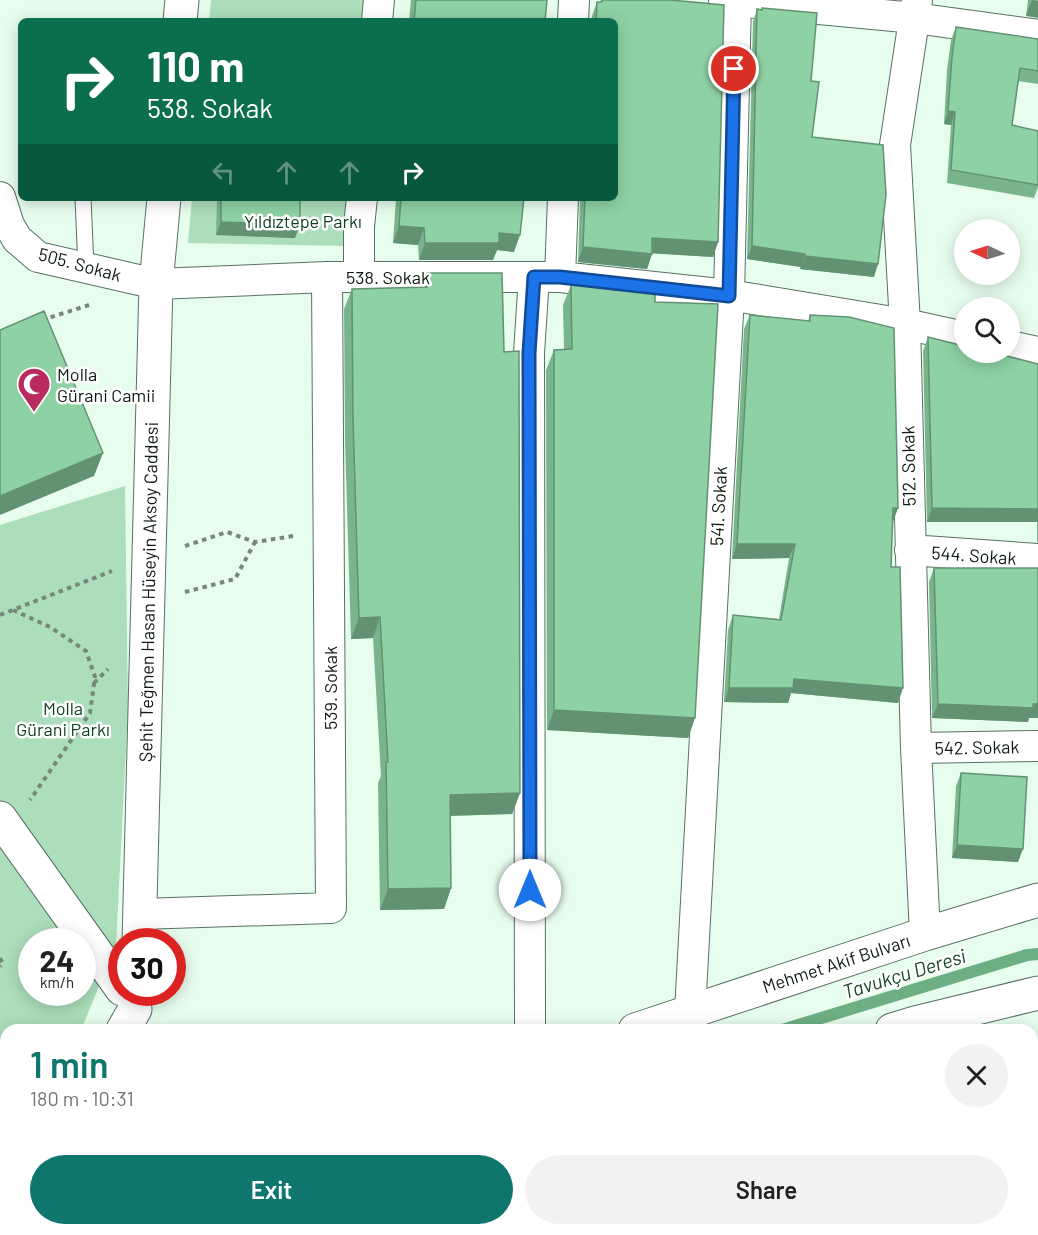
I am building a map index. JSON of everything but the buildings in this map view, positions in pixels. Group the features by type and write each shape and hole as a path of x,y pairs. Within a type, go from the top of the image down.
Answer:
{"street":[{"path":"180,18 182,0"},
{"path":"377,18 379,0"},
{"path":"573,18 574,0"},
{"path":"724,0 916,9 1038,35"},
{"name":"541. Sokak","path":"690,1012 729,296 736,1"},
{"name":"512. Sokak","path":"916,9 895,145 904,324 916,748 925,934"},
{"name":"505. Sokak","path":"0,197 9,225 17,239 38,257 156,284"},
{"name":"Şehit Teğmen Hasan Hüseyin Aksoy Caddesi","path":"139,928 156,284 164,201"},
{"path":"359,277 362,201"},
{"path":"530,1024 529,353 562,201"},
{"name":"538. Sokak","path":"156,284 327,277 547,277 729,296 904,324 954,335"},
{"name":"539. Sokak","path":"139,928 331,908 327,277"},
{"path":"1020,348 1038,352"},
{"name":"544. Sokak","path":"910,550 1038,559"},
{"name":"542. Sokak","path":"916,748 1038,746"},
{"path":"5,824 131,1011"},
{"name":"Mehmet Akif Bulvarı","path":"653,1024 925,934 1038,900"},
{"path":"912,1024 1038,993"}],"lane":[{"path":"83,201 86,268"}],"path":[{"path":"35,323 90,305"},
{"path":"5,824 90,713 95,677 86,651 50,627 12,609"},
{"path":"0,958 3,964 0,966"}],"green space":[{"path":"211,0 371,0 369,18 209,18"},
{"name":"Yıldıztepe Parkı","path":"192,201 353,201 348,246 188,243"},
{"name":"Molla Gürani Parkı","path":"125,486 128,710 117,928 108,928 108,964 96,994 96,928 18,928 18,1006 91,1006 83,1024 0,1024 0,525"}],"waterway":[{"name":"Tavukçu Deresi","path":"802,1024 1027,955 1038,954"}],"place":[{"name":"Molla Gürani Camii","path":"34,413"}],"route":[{"path":"530,890 529,353 534,277 560,277 729,296 734,69"}]}
